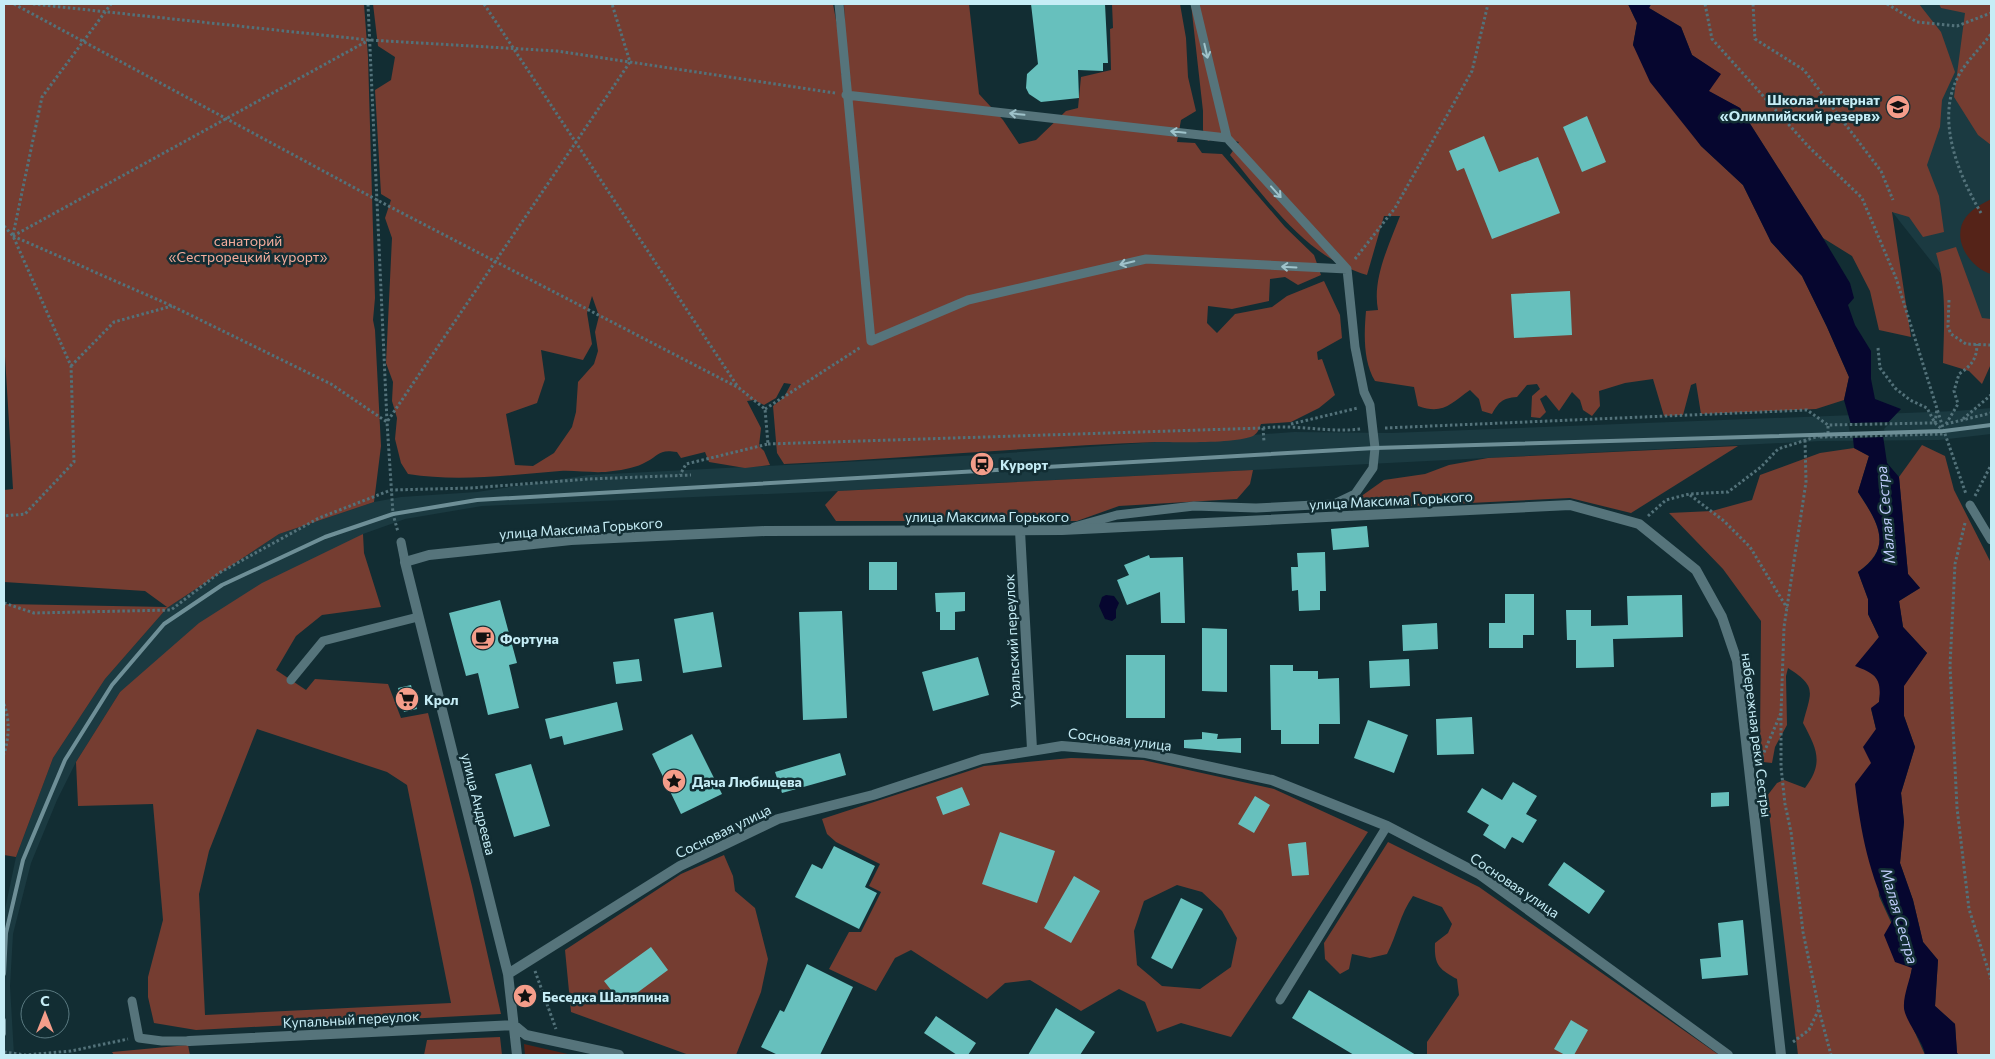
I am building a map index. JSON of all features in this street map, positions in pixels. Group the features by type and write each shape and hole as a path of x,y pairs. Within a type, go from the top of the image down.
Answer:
{"street":[{"name":"улица Максима Горького","path":"405,562 429,555 571,540 765,531 1062,530 1570,505"},
{"name":"набережная реки Сестры","path":"1570,505 1638,524 1696,570 1722,617 1737,661 1781,1054"},
{"name":"Уральский переулок","path":"1020,531 1032,749"},
{"name":"улица Андреева","path":"405,562 508,974 517,1055"},
{"name":"Сосновая улица","path":"508,974 680,866 778,819 873,795 982,759 1032,749 1062,746 1146,754 1262,778 1387,826 1480,874 1728,1055"},
{"path":"514,1025 526,1035 619,1055"},
{"name":"Купальный переулок","path":"189,1041 514,1025"}],"lane":[{"path":"839,4 846,95 871,341 968,300 1146,259 1347,269"},
{"path":"1062,530 1116,515 1194,506 1256,508 1334,504 1355,494 1373,468 1374,428 1370,405 1364,392 1355,347 1347,269 1227,138 1195,4"},
{"path":"846,95 1227,138"},
{"path":"1970,505 1991,540"},
{"path":"401,542 405,562"},
{"path":"291,680 323,641 418,616"},
{"path":"1280,1000 1387,826"},
{"path":"132,1001 139,1038 162,1041 189,1041"}],"path":[{"path":"14,4 376,200 739,388 765,409 768,444"},
{"path":"33,4 369,40 557,51 846,95"},
{"path":"13,236 42,97 110,4"},
{"path":"368,4 391,490 393,514 401,542"},
{"path":"484,4 739,388"},
{"path":"612,4 630,62"},
{"path":"1347,269 1395,208 1472,71 1488,4"},
{"path":"1705,4 1712,39 1808,146 1862,198 1896,278 1937,409 1944,425 1944,432 1970,505"},
{"path":"1753,4 1755,39 1804,70 1881,171 1893,200"},
{"path":"1888,4 1917,22 1958,26 1991,13"},
{"path":"1981,212 1969,192 1957,162 1949,127 1949,101 1961,71 1991,34"},
{"path":"13,236 369,40"},
{"path":"387,422 630,62"},
{"path":"4,226 13,236 71,366 74,462 25,514 4,516"},
{"path":"13,236 172,306 331,384 387,422"},
{"path":"1949,300 1948,327 1950,334 1966,344 1991,345"},
{"path":"71,366 114,322 172,306"},
{"path":"765,409 871,341"},
{"path":"1944,425 1958,404 1954,392 1959,374 1974,360 1977,344"},
{"path":"1878,348 1880,368 1895,388 1910,400 1927,408 1933,423 1944,432"},
{"path":"1960,421 1991,395"},
{"path":"680,475 686,464 768,444 1263,428 1288,425 1370,405"},
{"path":"1933,423 1937,409"},
{"path":"1288,425 1336,432 1374,428 1807,410 1828,425 1933,423"},
{"path":"1944,425 1991,413"},
{"path":"1638,524 1666,500 1689,494 1728,492 1761,467 1778,449 1828,433 1828,425"},
{"path":"1263,428 1264,442"},
{"path":"1816,437 1931,435 1944,432"},
{"path":"1805,440 1806,482 1787,608 1780,713 1781,767 1785,804 1791,832 1802,932 1831,1055"},
{"path":"1991,465 1970,505 1955,564 1950,666 1957,808 1969,909 1991,979"},
{"path":"4,602 34,612 171,610 219,573 319,518 391,490 471,488 589,479 691,475"},
{"path":"1689,494 1724,521 1750,547 1787,608"},
{"path":"4,704 8,714 7,744 4,754"},
{"path":"1750,783 1780,713"},
{"path":"531,960 561,1041"},
{"path":"1781,1054 1809,1030 1819,1009"},
{"path":"4,1052 26,1055 71,1051 139,1038"}],"shaded area":[{"name":"Школа-интернат «Олимпийский резерв»","path":"1734,4 1991,4 1991,337 1875,190"},
{"path":"1991,199 1991,274 1976,266 1970,259 1961,243 1960,234 1968,214"},
{"path":"1991,408 1991,434 1939,440 1821,441 838,491 482,506 405,519 363,534 120,692 76,762 57,800 31,863 13,934 10,986 14,1055 4,1055 4,914 16,857 53,758 105,679 167,608 279,534 374,502 401,497 477,492 589,475 980,455 1294,432 1391,433 1956,411"},
{"path":"524,1044 572,1055 525,1055"}],"green space":[{"name":"санаторий «Сестрорецкий курорт»","path":"4,4 364,4 368,57 375,298 373,320 381,446 374,502 279,534 167,608 105,679 53,758 16,857 4,855 4,604 167,607 145,591 4,582 4,490 13,489 4,340"},
{"path":"373,4 833,4 841,47 841,74 851,84 846,52 844,4 969,4 979,94 1003,120 1019,144 1036,140 1066,111 1078,108 1081,77 1111,70 1110,29 1113,28 1112,4 1180,4 1186,38 1188,77 1196,111 1181,120 1177,142 1195,143 1202,153 1222,154 1285,227 1314,255 1321,275 1298,285 1285,277 1270,279 1269,301 1232,309 1208,306 1207,323 1217,333 1235,314 1272,307 1287,296 1324,281 1340,315 1342,338 1317,352 1318,360 1322,359 1335,395 1319,408 1291,422 1261,424 1253,436 1244,439 1206,442 1109,444 784,464 777,453 773,406 784,397 791,384 784,383 776,398 764,405 754,400 747,401 761,428 759,446 764,451 770,465 745,468 709,462 705,452 681,458 677,452 666,451 639,465 607,472 560,471 465,478 408,474 401,463 395,439 397,418 392,401 393,382 386,363 392,238 385,218 391,200 381,194 375,90 391,80 395,57 378,46","holes":["592,296 599,316 595,332 598,351 594,364 578,382 576,412 572,427 554,453 533,466 515,465 506,414 537,403 545,379 541,350 583,360 592,344 587,313"]},
{"path":"1191,4 1628,4 1637,23 1633,45 1701,146 1743,185 1771,242 1802,276 1849,377 1844,400 1816,409 1701,414 1696,383 1691,385 1683,415 1664,416 1653,379 1625,383 1599,391 1600,406 1592,416 1583,410 1580,400 1572,392 1559,411 1546,395 1540,399 1546,412 1540,418 1531,417 1532,396 1540,389 1537,384 1527,385 1517,397 1502,401 1492,414 1482,411 1479,399 1470,390 1446,407 1434,409 1418,406 1414,387 1375,381 1366,356 1366,311 1378,310 1377,286 1379,274 1400,216 1384,216 1367,275 1345,267 1326,256 1290,226 1230,155 1239,142 1218,137 1208,141 1203,130 1203,111"},
{"path":"1651,4 1919,4 1941,32 1955,72 1942,100 1940,127 1927,165 1939,196 1944,232 1923,237 1909,217 1892,212 1911,337 1879,330 1870,291 1852,256 1823,238 1740,108 1708,91 1720,74 1692,55 1681,27 1649,8"},
{"path":"1939,4 1991,4 1991,145 1978,135 1954,97 1965,13 1941,8"},
{"path":"1956,247 1982,318 1991,319 1991,364 1982,384 1969,371 1943,363 1943,294 1940,267 1936,253"},
{"path":"1922,445 1945,456 1954,490 1991,563 1991,1055 1959,1055 1957,1053 1955,1024 1935,1006 1938,960 1923,942 1913,900 1900,863 1904,822 1901,793 1915,747 1904,716 1904,685 1927,653 1903,627 1899,601 1920,588 1908,574 1899,477"},
{"path":"1738,446 1631,513 1570,498 1369,508 1360,497 1384,480 1425,474 1449,465 1488,458"},
{"path":"1854,448 1869,456 1858,492 1876,524 1879,534 1876,553 1858,572 1868,599 1868,614 1879,637 1870,649 1873,673 1881,686 1879,702 1871,709 1876,729 1871,763 1879,896 1912,968 1904,1008 1925,1055 1798,1055 1767,796 1777,783 1784,780 1805,788 1815,771 1815,748 1803,723 1810,691 1804,680 1788,668 1786,676 1787,725 1775,747 1772,763 1763,762 1760,744 1761,621 1723,569 1669,513 1712,511 1752,500 1760,475 1820,453"},
{"path":"1253,470 1250,484 1237,499 1119,506 1077,521 836,521 825,505 838,491"},
{"path":"363,534 364,553 381,607 322,615 296,636 276,670 306,690 315,679 388,684 401,718 428,713 472,886 501,1014 196,1030 154,1023 148,997 148,977 163,920 153,804 78,806 76,762 120,692 199,623 262,583","holes":["257,729 387,772 407,785 451,1003 205,1015 199,894 209,851"]},
{"path":"1071,758 1143,760 1274,789 1368,832 1231,1037 1181,1023 1157,1032 1145,1002 1119,989 1081,1011 1030,980 1005,983 987,999 911,950 895,958 876,991 829,969 849,932 861,932 881,892 869,886 880,864 836,842 827,834 822,819 984,766","holes":["1177,885 1202,892 1222,911 1237,938 1231,967 1200,989 1162,986 1137,965 1134,931 1144,901"]},
{"path":"1388,842 1479,887 1719,1055 1427,1055 1427,1042 1459,995 1457,979 1439,966 1435,956 1435,943 1448,933 1452,924 1442,907 1413,896 1405,910 1387,954 1370,958 1352,954 1349,969 1340,974 1325,959 1324,943"},
{"path":"724,855 733,876 735,891 755,908 768,959 761,992 736,1055 689,1055 571,1012 565,950 681,874"},
{"path":"500,1037 502,1055 424,1055 427,1040"},
{"path":"188,1045 190,1055 114,1055 112,1052"}],"water":[{"name":"Малая Сестра","path":"1628,4 1651,4 1649,8 1681,27 1692,55 1721,74 1709,91 1740,108 1823,238 1850,283 1854,298 1848,305 1855,325 1871,351 1871,379 1875,399 1901,409 1882,429 1887,463 1899,477 1908,574 1920,588 1899,601 1903,627 1927,653 1904,686 1904,716 1915,747 1901,793 1904,822 1900,863 1913,900 1923,942 1938,960 1935,1006 1955,1024 1957,1053 1959,1055 1925,1055 1922,1045 1905,1013 1904,1003 1912,968 1895,962 1884,935 1892,921 1877,887 1867,854 1860,820 1855,784 1871,763 1863,747 1876,729 1871,708 1879,702 1880,694 1876,678 1855,666 1879,637 1868,614 1868,599 1858,572 1869,563 1876,553 1879,534 1871,513 1858,492 1869,456 1854,448 1852,428 1844,400 1849,377 1802,276 1771,242 1743,185 1701,146 1650,82 1633,45 1637,23"},
{"path":"1106,595 1114,596 1119,603 1116,610 1116,618 1112,621 1105,619 1099,606 1102,597"}],"pier":[{"path":"1891,422 1884,429 1886,437 1851,438 1848,423"}],"building":[{"path":"1031,4 1105,4 1108,63 1103,63 1103,71 1078,70 1079,98 1041,102 1029,94 1026,88 1027,74 1038,64"},
{"path":"1587,116 1606,162 1582,172 1563,127"},
{"path":"1484,136 1499,172 1538,157 1560,213 1492,239 1464,168 1457,171 1449,151"},
{"path":"1570,291 1572,335 1514,338 1511,294"},
{"path":"1367,526 1369,547 1333,550 1331,529"},
{"path":"1325,552 1326,591 1320,591 1320,610 1299,611 1298,590 1292,591 1291,567 1298,567 1297,553"},
{"path":"1149,555 1150,558 1183,557 1185,623 1161,623 1160,592 1127,605 1117,580 1129,575 1124,565"},
{"path":"869,562 897,562 897,590 869,590"},
{"path":"965,592 965,611 955,612 955,630 940,630 940,612 936,612 935,593"},
{"path":"1505,594 1534,594 1534,635 1523,635 1523,648 1489,648 1489,623 1505,623"},
{"path":"1682,595 1683,637 1613,639 1614,667 1576,668 1576,640 1567,640 1566,610 1591,610 1591,626 1628,625 1627,596"},
{"name":"Фортуна","path":"500,600 517,663 509,665 519,708 488,715 478,673 466,676 449,613"},
{"path":"842,611 847,718 803,720 799,612"},
{"path":"713,612 722,667 683,673 674,619"},
{"path":"1437,623 1438,649 1403,651 1402,625"},
{"path":"1202,628 1227,629 1227,692 1202,691"},
{"path":"1126,655 1165,655 1165,718 1126,718"},
{"path":"978,657 989,695 933,711 922,672"},
{"path":"639,659 642,681 616,684 613,662"},
{"path":"1409,659 1410,686 1370,688 1369,661"},
{"path":"1270,665 1293,665 1293,671 1318,671 1318,679 1339,678 1340,724 1319,724 1319,744 1281,744 1281,730 1271,730"},
{"name":"Крол","path":"411,685 417,709 404,712 398,688"},
{"path":"617,702 623,730 564,745 562,736 550,739 545,719"},
{"path":"1472,717 1474,754 1437,755 1436,719"},
{"path":"1368,720 1408,735 1394,773 1354,758"},
{"path":"1202,732 1218,734 1217,739 1241,738 1241,753 1184,748 1184,740 1202,739"},
{"path":"692,734 722,794 681,814 652,754"},
{"path":"840,753 846,775 782,793 775,772"},
{"path":"531,764 550,826 514,837 495,774"},
{"path":"1513,782 1537,796 1526,814 1537,820 1523,843 1512,837 1505,849 1483,835 1489,825 1467,812 1482,788 1502,800"},
{"path":"962,787 970,805 943,815 936,797"},
{"path":"1729,792 1729,806 1711,807 1711,793"},
{"path":"1255,796 1270,805 1254,833 1238,824"},
{"path":"1000,832 1055,851 1037,903 982,884"},
{"path":"1306,842 1309,875 1292,876 1288,844"},
{"path":"834,846 875,866 865,887 877,893 859,929 795,897 812,864 822,869"},
{"path":"1564,862 1605,891 1589,914 1548,885"},
{"path":"1074,876 1100,891 1071,943 1044,928"},
{"path":"1181,898 1203,909 1172,969 1151,958"},
{"path":"1743,920 1748,975 1702,979 1700,959 1721,957 1718,923"},
{"path":"651,947 668,970 622,1004 604,981"},
{"path":"807,964 853,987 820,1055 778,1055 761,1047 780,1010 784,1012"},
{"path":"1309,990 1416,1055 1354,1055 1292,1018"},
{"path":"1056,1008 1095,1032 1080,1055 1028,1055"},
{"path":"936,1016 976,1043 968,1055 957,1055 924,1033"},
{"path":"1571,1020 1588,1030 1574,1055 1565,1055 1554,1049"}],"railway":[{"path":"4,974 6,933 23,860 65,760 112,685 164,624 222,585 325,537 393,514 477,500 1375,448 1944,431 1991,425"},
{"path":"4,1020 4,1034"}],"place":[{"name":"Школа-интернат «Олимпийский резерв»","path":"1898,107"},
{"name":"Курорт","path":"982,464"},
{"name":"Фортуна","path":"483,638"},
{"name":"Крол","path":"407,699"},
{"name":"Дача Любищева","path":"674,781"},
{"name":"Беседка Шаляпина","path":"525,996"}]}
